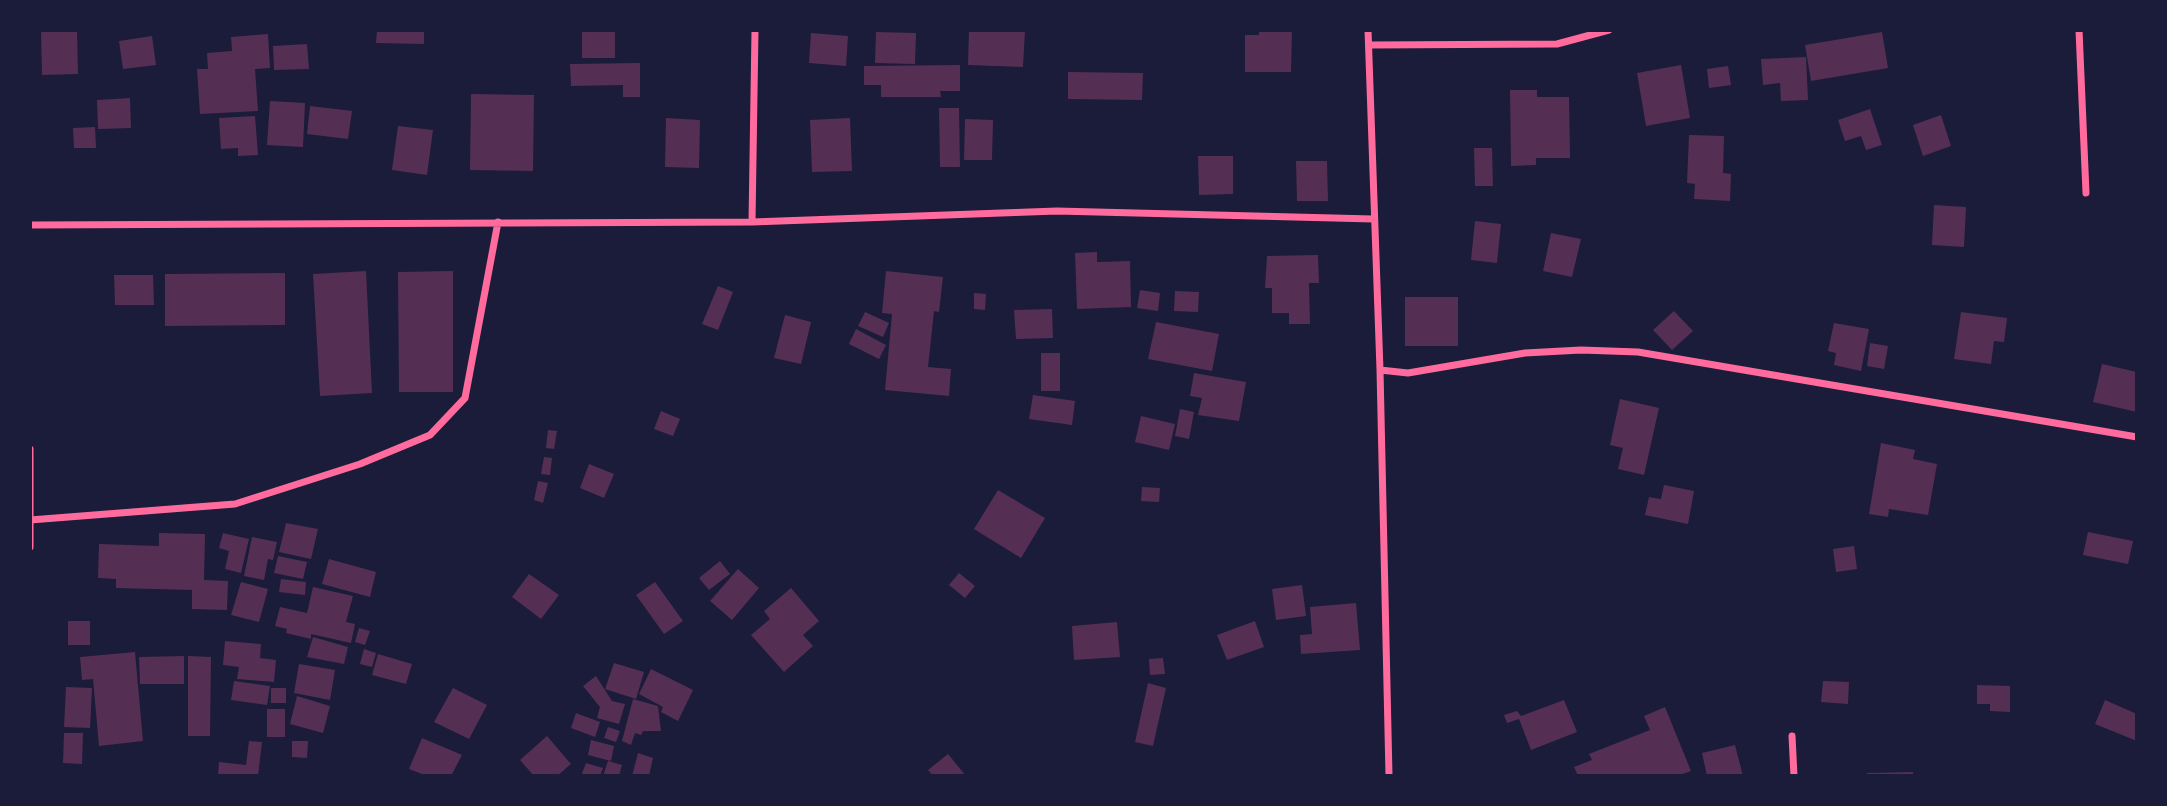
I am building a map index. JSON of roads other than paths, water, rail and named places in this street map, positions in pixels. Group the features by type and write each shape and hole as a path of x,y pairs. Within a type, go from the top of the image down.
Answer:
{"street":[{"path":"752,222 755,30"},
{"path":"1368,30 1380,370 1389,776"},
{"path":"1368,45 1557,44 1609,30"},
{"path":"2079,30 2086,193"},
{"path":"30,226 752,222 1057,211 1373,219"},
{"path":"30,520 235,504 360,464 430,435 465,398 498,222"},
{"path":"1380,370 1408,373 1525,353 1581,350 1638,352 2137,437"},
{"path":"30,449 30,547"},
{"path":"1791,736 1794,776"}]}
